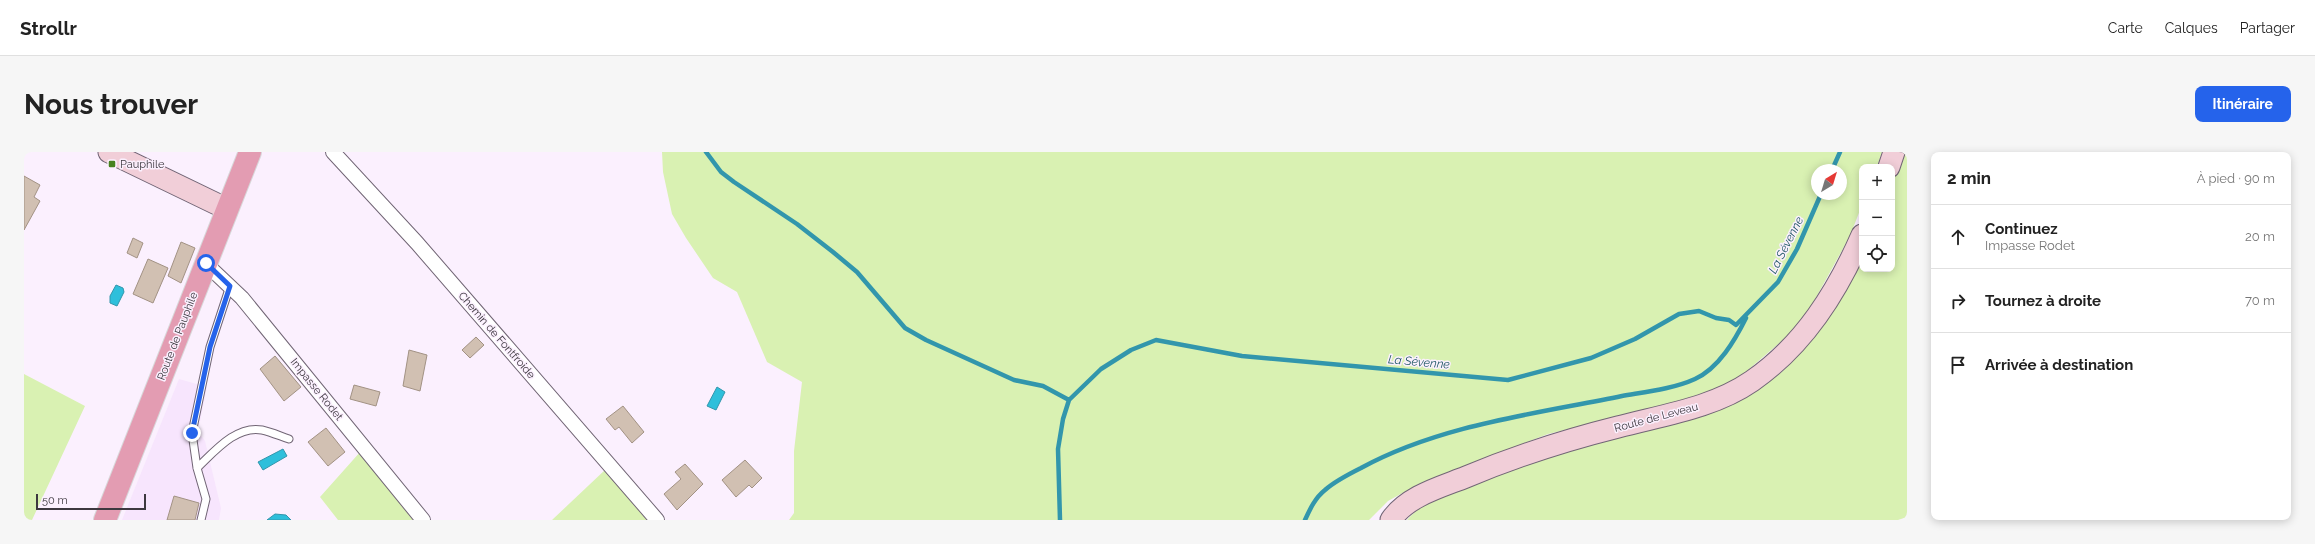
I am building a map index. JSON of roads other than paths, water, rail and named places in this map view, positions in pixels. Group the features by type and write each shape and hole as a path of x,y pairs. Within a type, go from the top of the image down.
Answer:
{"main road":[{"name":"Route de Pauphile","path":"105,520 250,152"}],"street":[{"path":"109,152 227,209"},
{"name":"Chemin de Fontfroide","path":"333,152 417,243 657,520"},
{"path":"1890,164 1894,152"},
{"name":"Route de Leveau","path":"1391,520 1407,504 1421,496 1491,466 1553,444 1713,401 1752,381 1785,354 1821,312 1850,262 1862,236"},
{"name":"Impasse Rodet","path":"206,263 230,286 308,377 423,520"}],"lane":[{"path":"201,520 206,499 197,468 192,433 201,386 216,325 230,286"},
{"path":"197,468 226,441 252,429 263,430 289,439"}],"water":[{"path":"116,285 123,288 124,292 117,306 110,303 110,296"},
{"path":"717,387 725,392 716,410 707,406"},
{"path":"283,449 287,456 263,470 258,462"},
{"path":"275,514 286,515 291,520 267,520"}],"waterway":[{"path":"706,152 721,172 797,224 857,272 905,328 926,340 1014,380 1043,386 1069,400"},
{"name":"La Sévenne","path":"1835,164 1840,152"},
{"name":"La Sévenne","path":"1060,520 1058,449 1063,419 1069,400 1101,369 1131,350 1156,340 1242,356 1508,380 1591,358 1635,339 1679,314 1699,311 1716,318 1729,320 1736,325 1778,282 1797,249 1818,200"},
{"path":"1305,520 1318,497 1333,484 1391,453 1423,441 1455,431 1522,415 1659,390 1695,379 1704,374 1719,361 1737,335 1746,318"}],"place":[{"name":"Pauphile","path":"112,164"}]}
